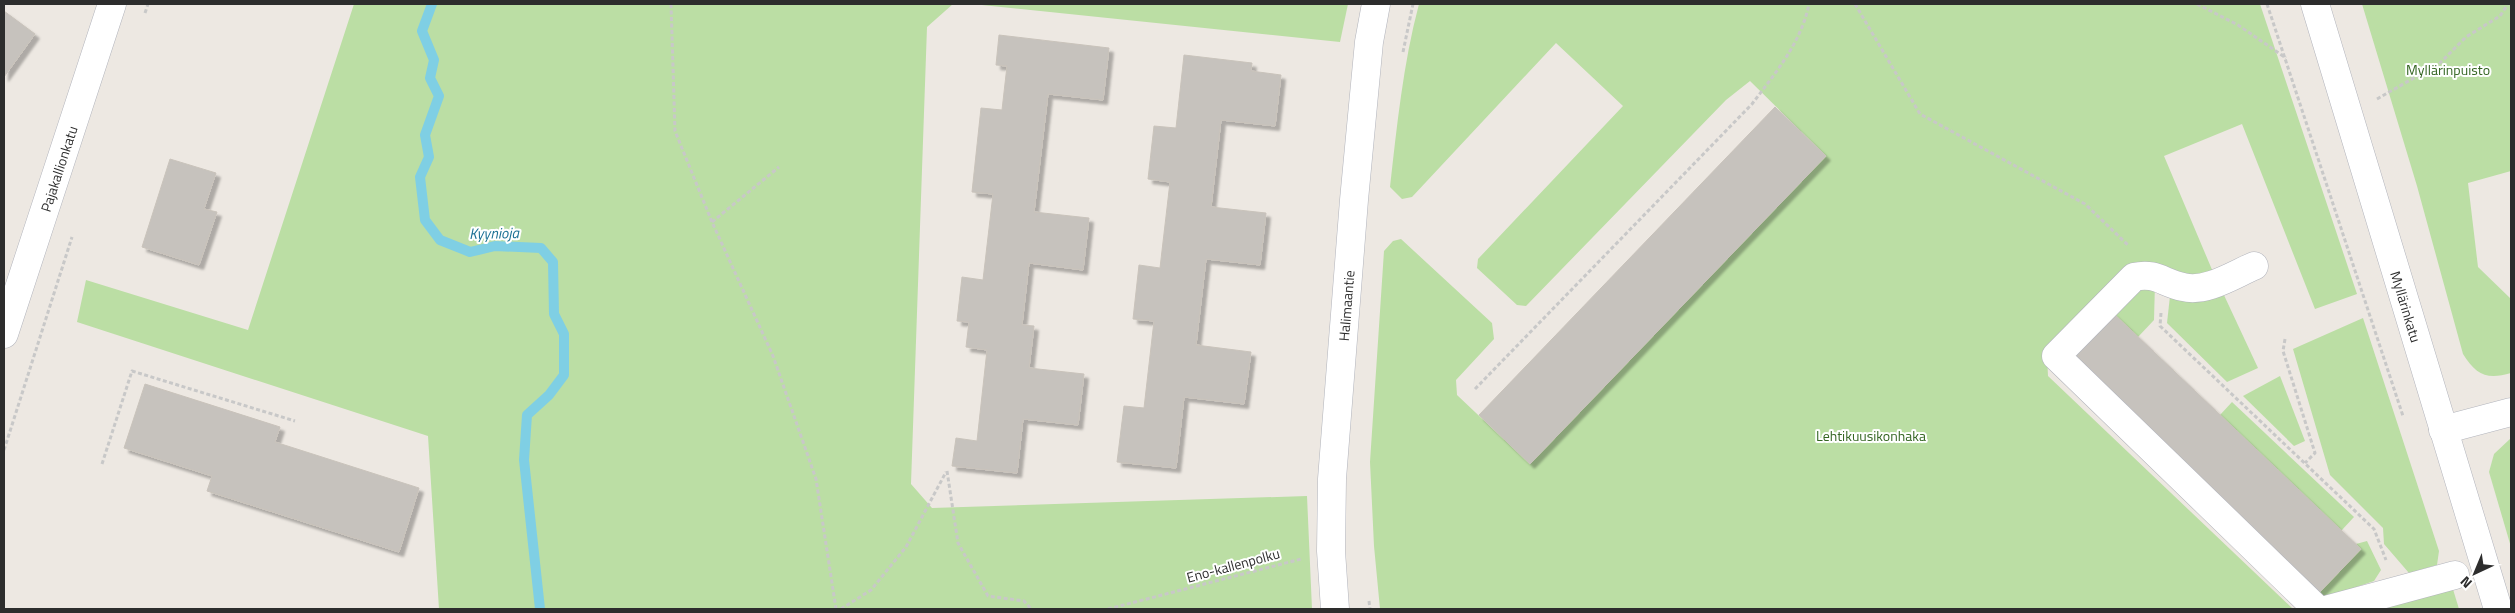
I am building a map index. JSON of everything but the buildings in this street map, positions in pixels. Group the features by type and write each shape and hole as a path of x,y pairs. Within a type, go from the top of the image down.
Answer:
{"street":[{"name":"Pajakallionkatu","path":"4,334 112,4"},
{"name":"Halimaantie","path":"1335,609 1331,551 1332,479 1354,200 1369,42 1376,4"},
{"name":"Myllärinkatu","path":"2315,4 2402,286 2443,430 2498,609"},
{"path":"2254,266 2209,286 2184,288 2156,277 2134,277 2056,356 2317,609"},
{"path":"2443,430 2511,412"},
{"path":"2329,609 2455,575"}],"path":[{"path":"671,4 675,131 712,222 773,356 816,478 836,609"},
{"path":"1475,388 1752,104 1788,57 1805,25 1809,4"},
{"path":"1856,4 1920,114 2085,204 2125,240 2156,277 2160,326 2374,529 2399,590"},
{"path":"2197,4 2238,25 2286,59"},
{"path":"2267,4 2405,421"},
{"path":"2349,115 2440,63 2466,38 2500,16 2508,4"},
{"path":"712,222 779,167"},
{"path":"2285,339 2283,350 2315,453 2305,464"},
{"path":"102,464 132,370 295,421"},
{"path":"841,609 871,590 906,547 946,471 958,543 988,596 1024,601 1031,609"},
{"name":"Eno-kallenpolku","path":"1108,609 1331,551"}],"green space":[{"path":"354,4 953,4 927,27 911,484 932,508 1307,496 1312,609 439,609 428,436 77,322 86,280 248,330"},
{"path":"972,4 1348,4 1340,42"},
{"name":"Lehtikuusikonhaka","path":"1419,4 2260,4 2357,294 2315,309 2242,124 2164,156 2213,272 2186,278 2166,270 2047,356 2048,376 2293,609 1380,609 1374,546 1370,462 1384,251 1393,241 1401,239 1492,323 1494,339 1456,380 1457,395 1530,464 1826,156 1750,81 1726,100 1526,306 1517,305 1477,268 1478,259 1623,106 1556,43 1412,197 1402,199 1390,187 1405,72"},
{"name":"Myllärinpuisto","path":"2362,4 2511,4 2511,171 2468,183 2478,267 2511,299 2511,373 2495,376 2483,374 2473,367 2463,354 2417,186"},
{"path":"2155,283 2154,320 2138,337 2112,312 2131,292"},
{"path":"2223,293 2258,368 2227,382 2167,323 2170,296"},
{"path":"2363,318 2439,551 2437,565 2409,573 2384,544 2383,528 2330,475 2293,349"},
{"path":"2280,376 2305,441 2294,446 2243,396"},
{"path":"2232,402 2354,517 2341,531 2220,415"},
{"path":"2511,438 2511,547 2489,472 2494,454"},
{"path":"2367,541 2381,570 2374,581 2324,598 2317,595 2361,549 2356,544"},
{"path":"2452,586 2459,609 2373,609"}],"waterway":[{"name":"Kyynioja","path":"432,4 422,31 434,60 430,78 439,96 425,135 429,157 420,177 425,220 440,240 470,252 495,246 541,248 553,262 554,314 564,334 564,375 549,395 527,415 524,460 540,609"}]}
